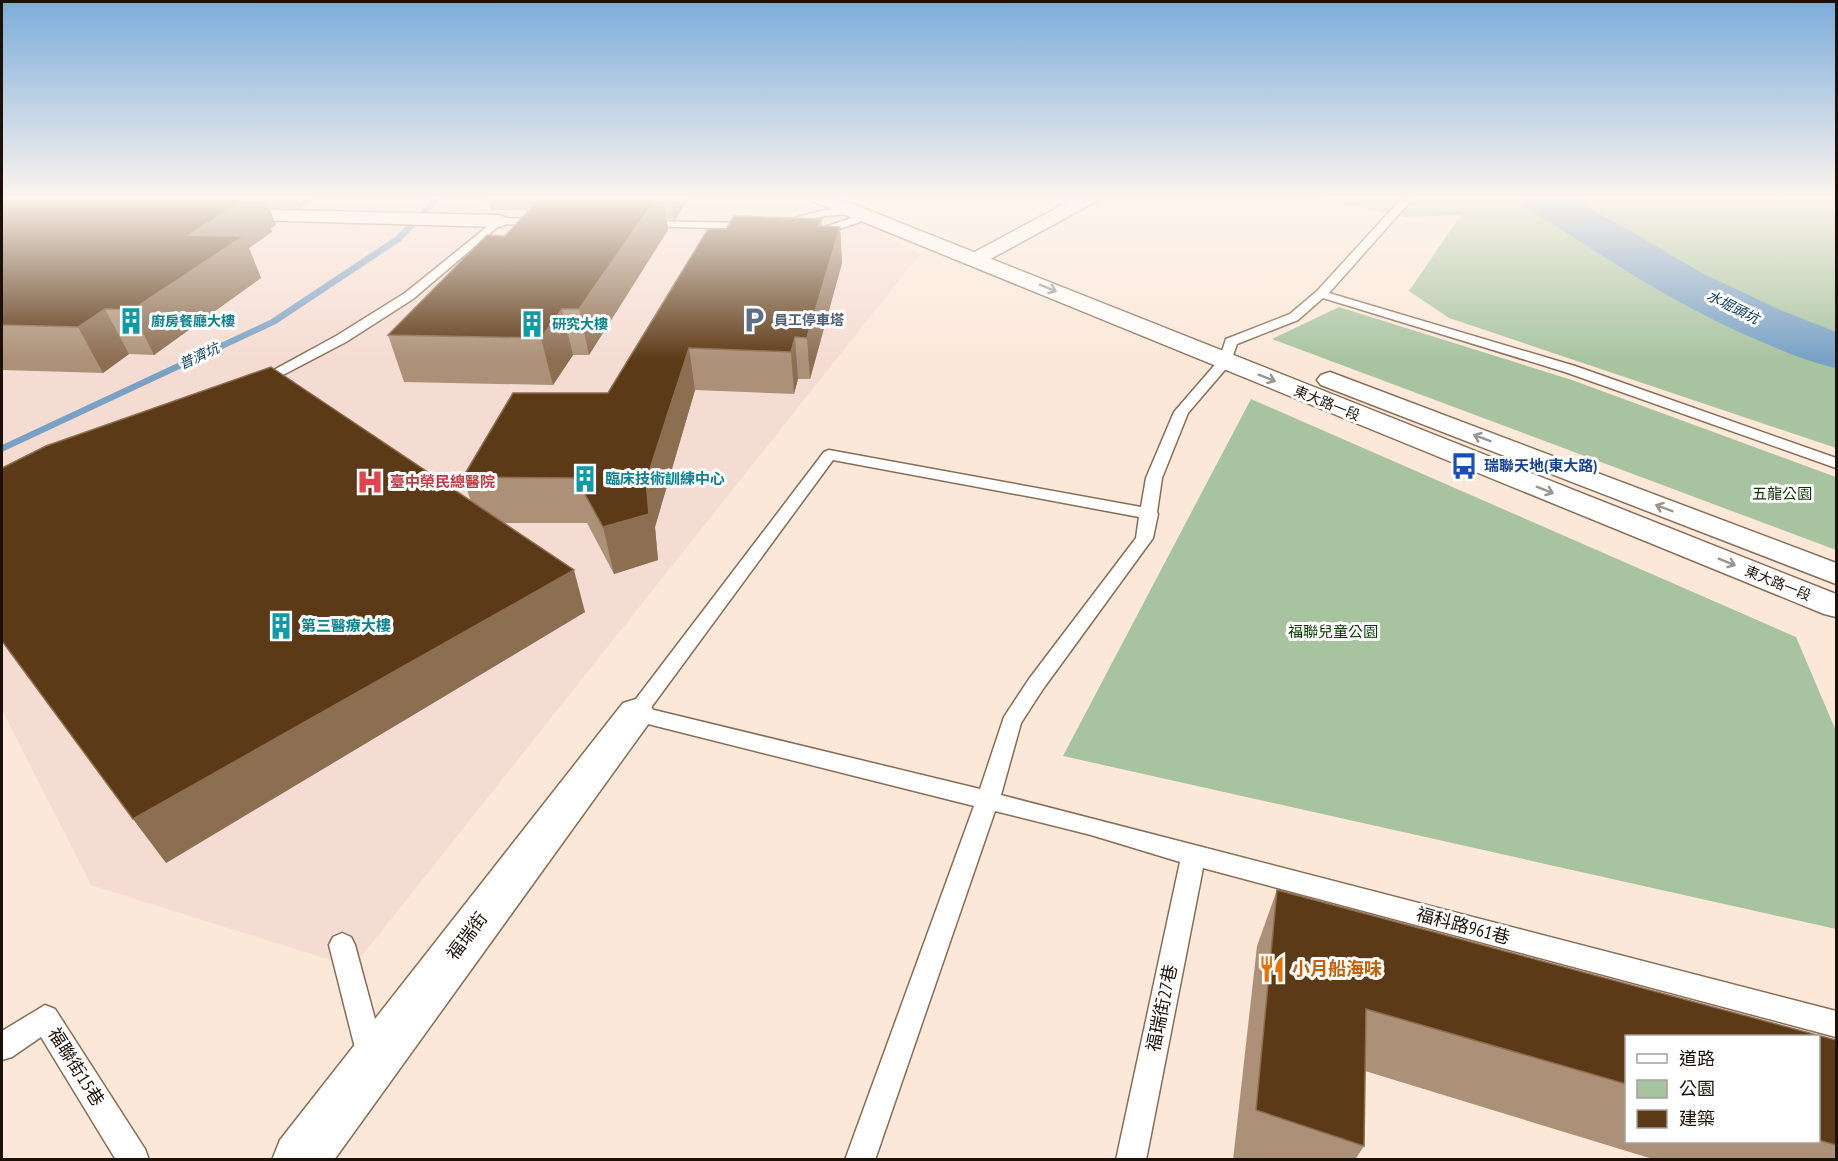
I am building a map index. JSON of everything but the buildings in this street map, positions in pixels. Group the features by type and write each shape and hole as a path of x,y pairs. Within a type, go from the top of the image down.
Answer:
{"street":[{"name":"東大路一段","path":"979,251 1228,352 1836,606"},
{"path":"986,254 991,251"},
{"name":"東大路一段","path":"1228,352 1836,574"},
{"name":"福瑞街","path":"300,1160 372,1061 636,713"}],"lane":[{"path":"248,388 341,339 410,296 463,251"},
{"path":"860,1160 988,800 1011,723 1036,684 1144,538 1154,478 1181,412 1228,352 1294,317 1321,294 1360,251"},
{"path":"1321,294 1570,369 1836,463"},
{"path":"636,713 829,455 1149,514"},
{"name":"福科路961巷","path":"636,713 1091,826 1193,856 1836,1023"},
{"name":"福瑞街27巷","path":"1131,1160 1193,856"},
{"path":"342,945 372,1061"},
{"name":"福聯街15巷","path":"2,1047 45,1018 134,1160"}],"shaded area":[{"name":"臺中榮民總醫院","path":"2,251 915,251 920,254 353,967 91,885 2,710"}],"green space":[{"path":"1436,251 1836,251 1836,448 1449,318 1409,291"},
{"name":"五龍公園","path":"1339,307 1572,380 1836,477 1836,550 1272,339"},
{"name":"福聯兒童公園","path":"1251,399 1796,637 1836,731 1836,929 1063,756"}],"waterway":[{"name":"普濟坑","path":"2,449 273,322 380,251"},
{"name":"水堀頭坑","path":"1628,251 1721,303 1797,337 1836,351"}],"place":[{"name":"員工停車塔","path":"754,320"},
{"name":"廚房餐廳大樓","path":"131,321"},
{"name":"研究大樓","path":"532,324"},
{"name":"瑞聯天地(東大路)","path":"1464,466"},
{"name":"臨床技術訓練中心","path":"585,479"},
{"name":"臺中榮民總醫院","path":"370,482"},
{"name":"第三醫療大樓","path":"281,626"},
{"name":"小月船海味","path":"1272,969"}]}
